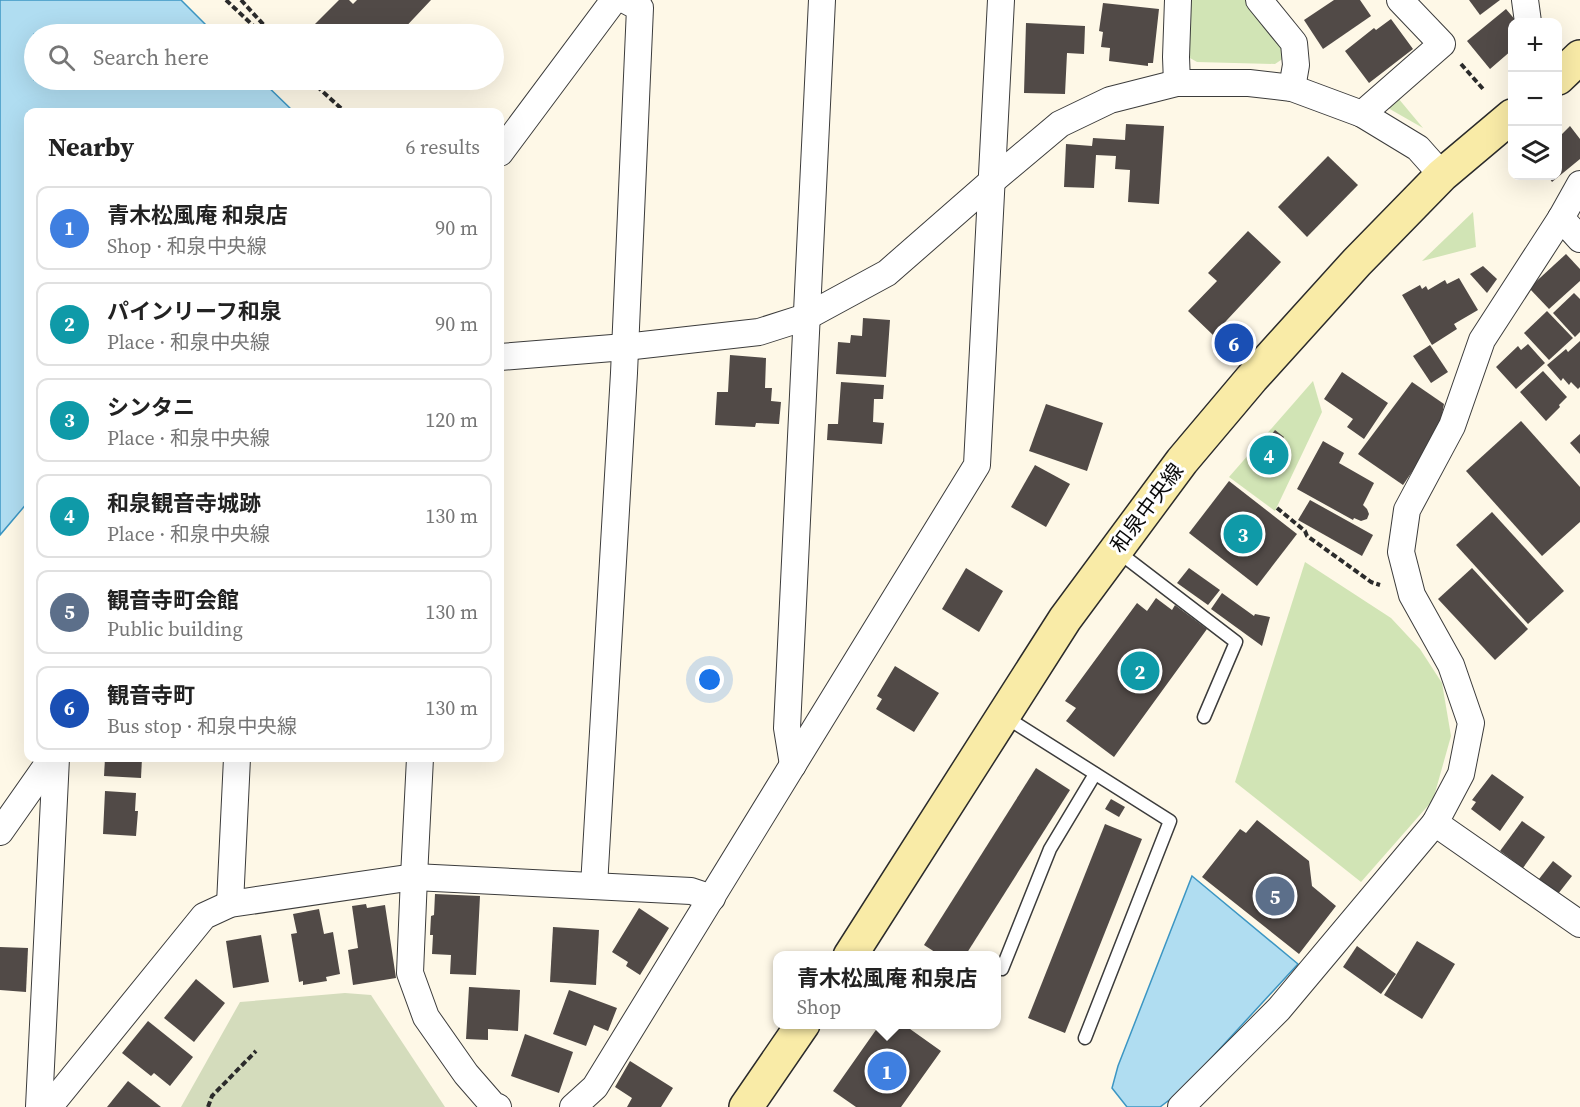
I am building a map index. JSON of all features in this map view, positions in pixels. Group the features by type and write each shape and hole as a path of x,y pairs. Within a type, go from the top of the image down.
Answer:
{"street":[{"path":"504,148 614,0"},
{"path":"594,886 625,347 640,8 625,0"},
{"path":"793,765 787,728 822,0"},
{"path":"573,1107 595,1087 977,465 1001,0"},
{"path":"1177,83 1178,0"},
{"path":"1259,0 1294,43 1296,65 1292,88"},
{"path":"1362,114 1442,44 1400,0"},
{"path":"1525,0 1527,18"},
{"path":"1562,73 1580,57"},
{"path":"504,357 625,347 759,332 806,317 887,273 1060,124 1110,100 1177,83 1249,83 1292,88 1362,114 1418,148 1442,175"},
{"name":"和泉中央線","path":"853,951 1065,619 1182,461 1252,378 1358,262 1442,175 1508,119"},
{"path":"1181,1107 1279,1009 1435,823 1461,774 1471,723 1451,664 1412,596 1401,552 1407,510 1452,426 1482,340 1562,218 1580,184"},
{"path":"1562,218 1580,239"},
{"path":"0,832 51,762"},
{"path":"39,1107 54,762"},
{"path":"230,904 237,762"},
{"path":"420,762 410,973 426,1017 466,1074 493,1105 498,1107"},
{"path":"1435,823 1580,924"},
{"path":"49,1107 204,916 230,904 414,877 691,891 712,898"},
{"path":"746,1107 799,1029"}],"lane":[{"path":"1116,550 1236,642 1204,717"},
{"path":"1003,715 1170,821 1085,1038"},
{"path":"1002,969 1050,849 1095,774"}],"path":[{"path":"226,0 251,24"},
{"path":"241,0 263,24"},
{"path":"1474,78 1484,90"},
{"path":"321,90 341,108"},
{"path":"1277,508 1305,531 1307,536 1371,582 1412,596"},
{"path":"208,1107 212,1096 255,1051"}],"green space":[{"path":"1191,0 1249,0 1279,33 1284,58 1275,64 1197,62 1190,58 1187,46"},
{"path":"1393,92 1423,128 1381,104"},
{"path":"1473,212 1476,247 1422,261"},
{"path":"1313,381 1322,412 1275,511 1229,477"},
{"path":"1305,562 1391,618 1420,649 1442,683 1451,736 1433,800 1361,882 1235,782"},
{"path":"345,993 371,995 445,1107 181,1107 240,1002"}],"water":[{"path":"0,0 181,0 205,24 24,24 24,90 271,90 290,108 24,108 24,507 0,535"},
{"path":"1192,876 1298,964 1181,1091 1160,1107 1127,1107 1112,1088 1118,1066"}],"building":[{"path":"339,0 349,0 353,4 357,0 431,0 408,24 315,24"},
{"path":"1334,0 1360,0 1371,16 1323,49 1304,20"},
{"path":"1469,0 1500,0 1480,15"},
{"path":"1103,3 1159,9 1153,63 1148,63 1148,66 1109,61 1110,48 1101,47 1103,32 1099,31"},
{"path":"1506,9 1514,18 1508,18 1508,53 1490,69 1467,41"},
{"path":"1391,19 1413,49 1369,83 1345,51 1374,28 1376,30"},
{"path":"1026,23 1085,26 1084,54 1067,53 1065,94 1024,93"},
{"path":"1126,124 1164,126 1159,204 1128,202 1130,170 1115,169 1116,156 1096,155 1094,188 1064,187 1066,144 1092,146 1093,138 1125,140"},
{"path":"1570,126 1580,139 1580,159 1562,174 1562,134"},
{"path":"1328,156 1358,185 1307,237 1278,207"},
{"path":"1248,231 1281,262 1213,335 1188,311 1217,281 1208,273"},
{"path":"1566,254 1580,269 1580,281 1549,309 1529,288"},
{"path":"1483,266 1497,279 1487,293 1470,274"},
{"path":"1459,278 1478,310 1454,324 1457,329 1432,345 1402,295 1420,285 1422,289 1426,286 1428,290 1445,280 1447,284"},
{"path":"1574,293 1580,299 1580,332 1575,337 1553,313"},
{"path":"1547,311 1573,338 1549,360 1524,333"},
{"path":"863,318 890,320 886,377 836,374 838,342 850,343 851,335 862,336"},
{"path":"1580,341 1580,387 1578,389 1571,382 1569,385 1563,378 1561,381 1547,365 1566,349 1568,352"},
{"path":"1528,344 1545,363 1516,389 1496,367 1518,346 1521,350"},
{"path":"1430,345 1448,372 1431,383 1413,356"},
{"path":"730,355 766,358 765,388 772,388 771,401 781,402 779,424 756,423 755,427 715,425 717,392 728,392"},
{"path":"1543,371 1567,397 1546,421 1520,392"},
{"path":"1342,372 1388,403 1364,439 1347,427 1353,419 1324,399"},
{"path":"841,382 884,385 883,399 874,399 873,422 884,423 882,444 827,440 828,424 838,424"},
{"path":"1412,382 1444,404 1435,438 1403,485 1358,454"},
{"path":"1046,404 1103,423 1087,471 1029,451"},
{"path":"1521,421 1580,487 1580,522 1542,556 1466,471"},
{"path":"1275,430 1284,437 1277,446 1268,439"},
{"path":"1580,434 1580,454 1570,443"},
{"path":"1323,441 1344,453 1339,463 1374,483 1363,505 1369,514 1367,519 1361,521 1354,518 1353,520 1297,489"},
{"path":"1035,465 1070,484 1046,527 1011,507"},
{"path":"1229,481 1297,534 1257,586 1189,533"},
{"path":"1310,500 1373,535 1362,556 1298,520"},
{"path":"1492,512 1564,591 1528,624 1456,545"},
{"path":"966,568 1003,591 979,632 942,609"},
{"path":"1189,568 1220,590 1208,605 1177,583"},
{"path":"1472,568 1528,629 1495,660 1438,599"},
{"path":"1222,593 1254,616 1255,614 1270,617 1262,646 1211,609"},
{"path":"1156,598 1172,610 1175,605 1207,629 1114,757 1066,721 1076,708 1065,701 1137,603 1147,611"},
{"path":"895,666 939,693 914,732 876,709 882,699 877,696"},
{"path":"105,762 142,762 141,778 104,776"},
{"path":"1036,768 1070,790 968,951 933,951 924,945"},
{"path":"1492,774 1524,797 1500,831 1471,809 1476,802 1472,800"},
{"path":"105,791 136,793 135,811 138,811 136,836 103,834"},
{"path":"1111,799 1125,807 1119,817 1105,809"},
{"path":"1257,820 1309,861 1312,886 1336,906 1299,954 1202,877 1240,829 1246,833"},
{"path":"1522,821 1545,837 1523,868 1500,851"},
{"path":"1105,824 1142,839 1065,1033 1028,1018"},
{"path":"1553,861 1572,876 1558,894 1539,879"},
{"path":"435,894 480,896 476,975 450,974 451,955 432,954 433,935 430,935"},
{"path":"366,904 367,908 385,905 396,978 353,985 348,950 358,948 352,906"},
{"path":"639,908 669,928 640,975 626,966 628,962 612,952"},
{"path":"319,909 324,934 333,932 340,974 326,977 327,981 303,985 303,981 299,982 291,934 297,933 293,914"},
{"path":"553,927 599,930 596,985 550,982"},
{"path":"261,935 269,982 233,988 226,941"},
{"path":"1417,941 1455,964 1422,1019 1384,995"},
{"path":"1357,946 1396,974 1381,994 1343,967"},
{"path":"0,947 28,948 26,992 0,990"},
{"path":"196,979 225,1003 194,1042 164,1018"},
{"path":"469,987 520,990 518,1031 488,1029 488,1040 466,1039"},
{"path":"569,990 617,1008 608,1031 594,1025 586,1046 553,1034"},
{"path":"148,1021 193,1057 170,1086 154,1073 151,1076 122,1053"},
{"path":"877,1029 910,1029 941,1051 901,1107 856,1107 833,1091"},
{"path":"525,1034 573,1052 559,1093 511,1076"},
{"path":"630,1061 673,1088 661,1107 627,1107 632,1098 615,1087"},
{"path":"128,1081 161,1107 107,1107"}],"place":[{"name":"観音寺町","path":"1234,343"},
{"name":"和泉観音寺城跡","path":"1269,455"},
{"name":"シンタニ","path":"1243,534"},
{"name":"パインリーフ和泉","path":"1140,671"},
{"name":"観音寺町会館","path":"1275,896"},
{"name":"青木松風庵 和泉店","path":"887,1071"}]}
